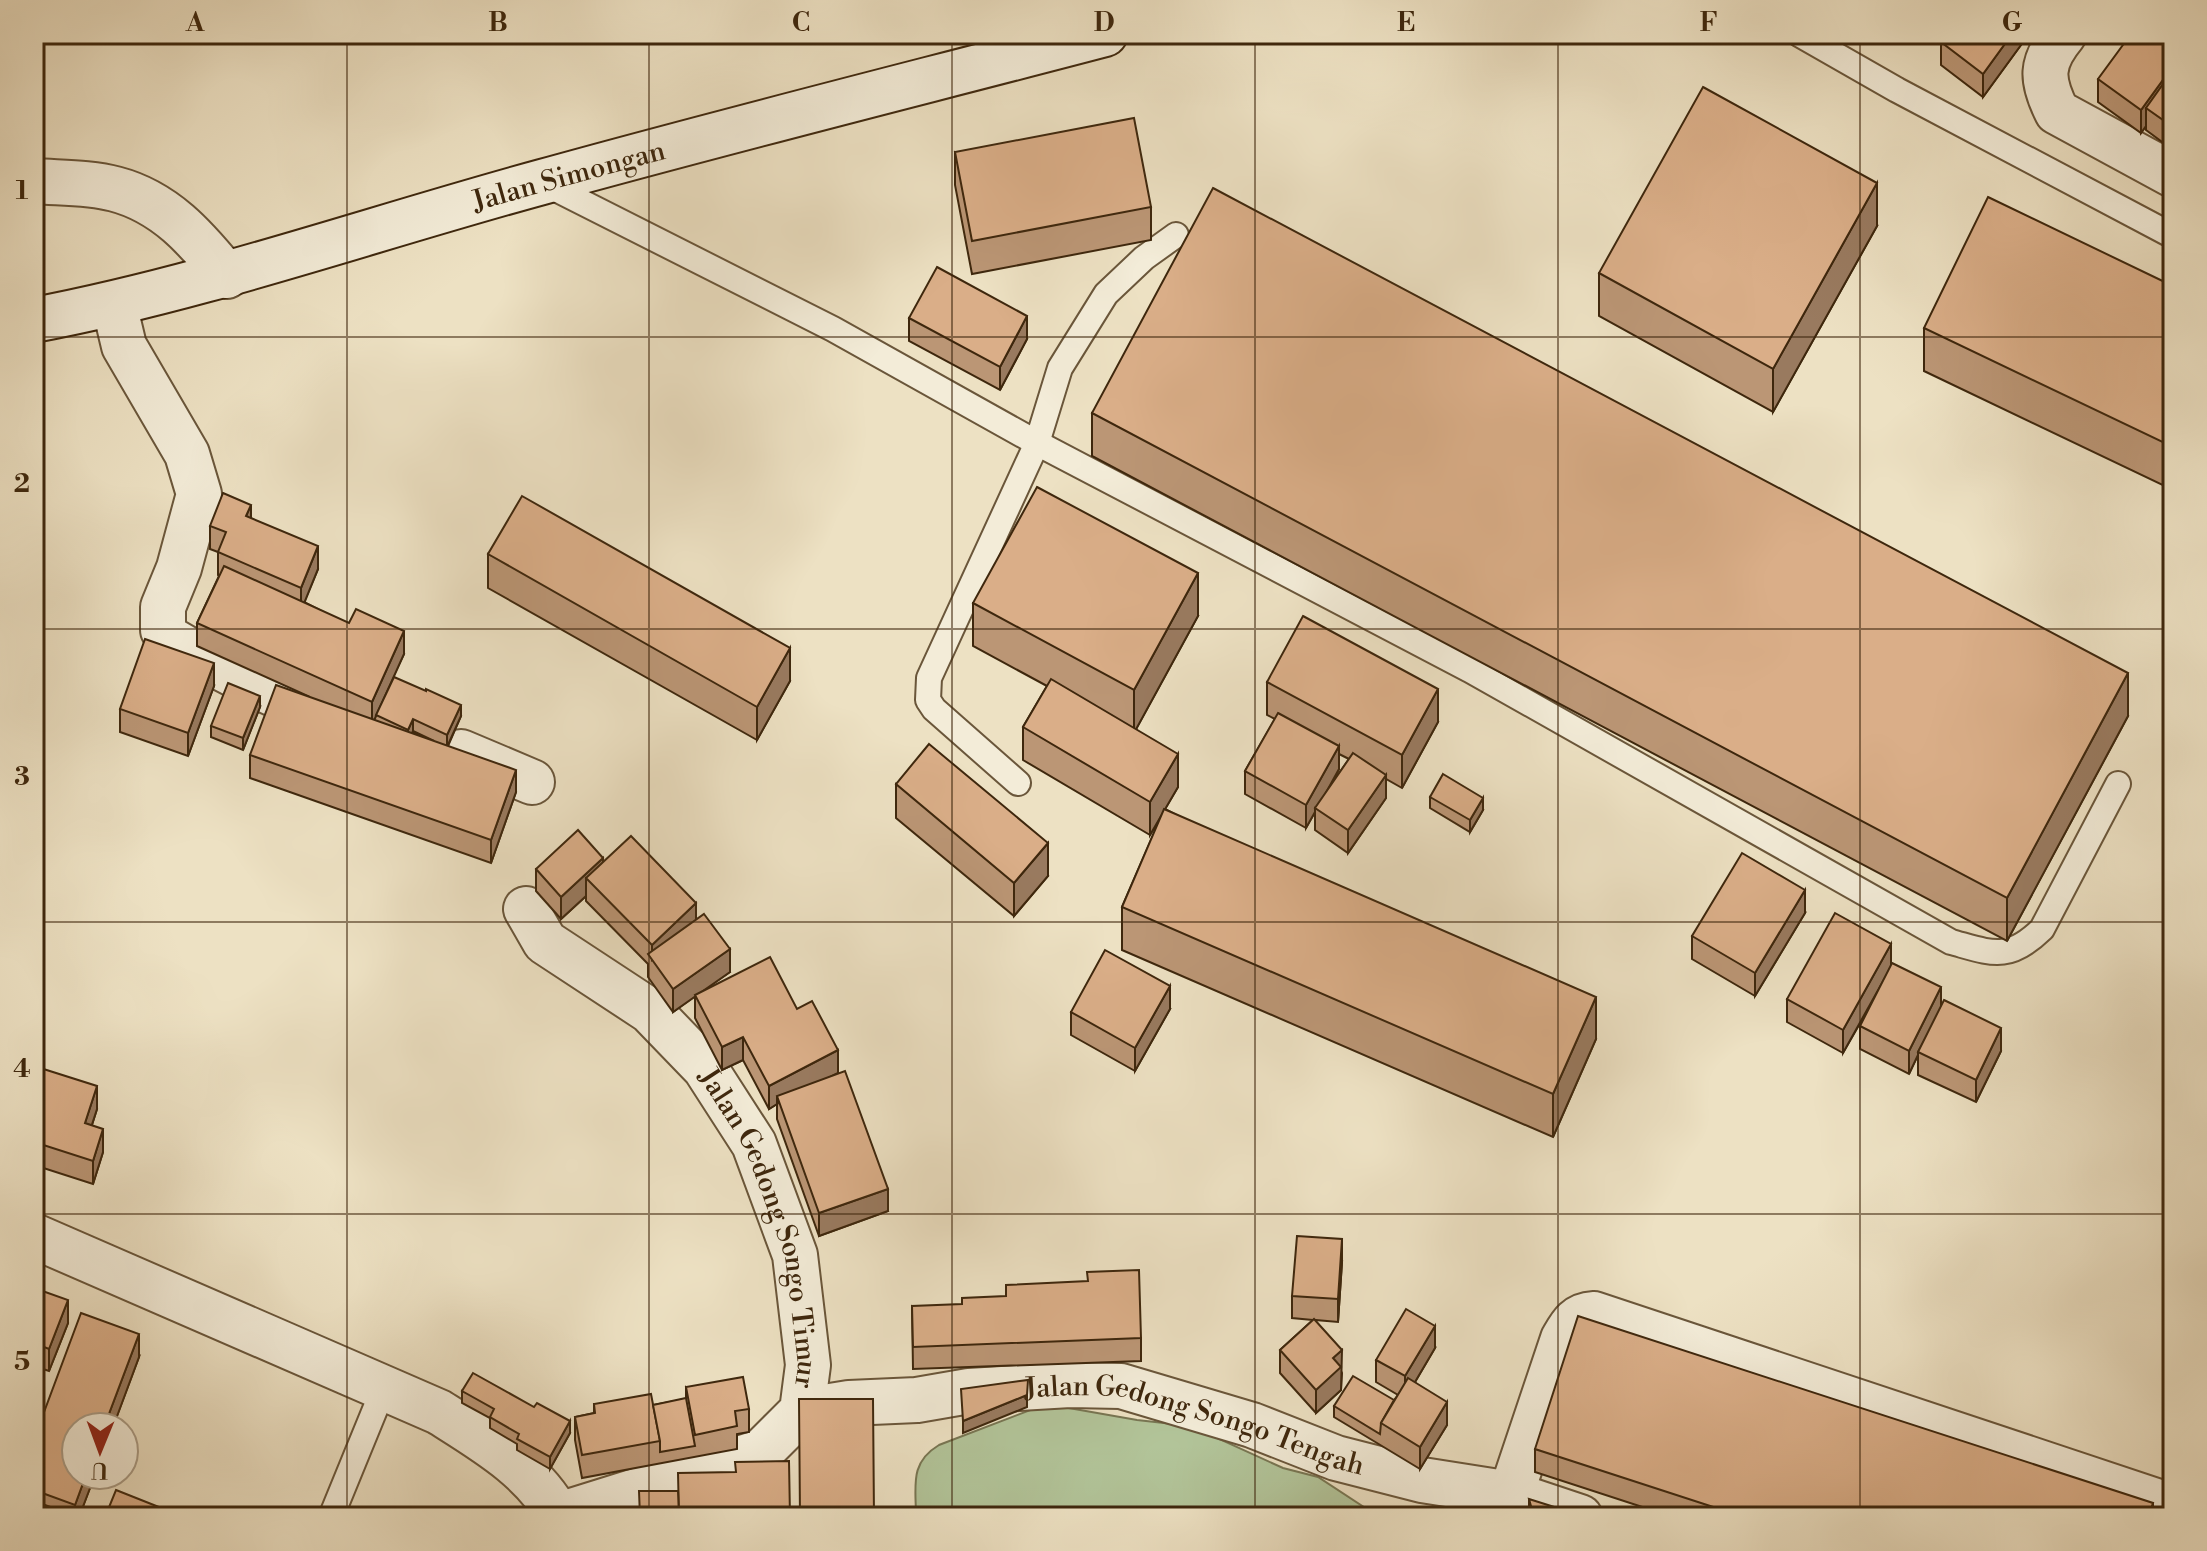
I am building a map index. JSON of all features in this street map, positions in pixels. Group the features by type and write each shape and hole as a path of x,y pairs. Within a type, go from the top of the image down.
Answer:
{"street":[{"name":"Jalan Simongan","path":"34,320 227,276 541,182 1105,34"},
{"path":"2064,34 2052,48 2044,71 2048,93 2057,112 2173,175"},
{"path":"34,181 115,189 162,209 192,234 227,276"},
{"path":"114,304 124,346 187,454 199,494 179,568 163,607 163,630 168,638 251,682 305,708 365,729"},
{"path":"429,746 456,750 532,782"},
{"name":"Jalan Gedong Songo Timur","path":"34,1236 439,1412 497,1449 538,1486 559,1516 761,1452 802,1411 808,1365 795,1255 754,1144 705,1068 650,1011 545,942 526,909"},
{"path":"1511,1494 1563,1339 1572,1323 1582,1315 1594,1314 2165,1504 2173,1512"},
{"name":"Jalan Gedong Songo Tengah","path":"802,1411 849,1403 917,1400 969,1391 1070,1385 1121,1386 1252,1425 1444,1500 1511,1494 1580,1517"}],"lane":[{"path":"1799,34 1897,90 2173,236"},
{"path":"541,182 833,329 1037,443 1470,670 1951,942 1997,954 2026,945 2042,929 2118,784"},
{"path":"1018,783 934,709 928,700 929,678 1037,443 1060,368 1106,294 1144,258 1176,235"},
{"path":"331,1517 383,1390"}],"green space":[{"path":"1046,1404 1191,1426 1283,1468 1318,1477 1379,1517 916,1517 916,1476 929,1452 939,1445"}],"building":[{"path":"1947,34 2012,34 1983,74 1941,42"},
{"path":"2131,34 2173,34 2173,66 2141,110 2098,79"},
{"path":"2173,70 2173,127 2146,108"},
{"path":"1703,87 1877,183 1773,369 1599,273"},
{"path":"1134,118 1151,207 972,241 955,152"},
{"path":"1213,188 2128,673 2007,898 1092,413"},
{"path":"1988,197 2173,286 2173,447 1924,328"},
{"path":"937,267 1027,316 1000,367 909,318"},
{"path":"1037,487 1198,573 1134,690 973,603"},
{"path":"223,493 251,505 246,516 318,546 301,588 218,552 226,532 210,526"},
{"path":"522,496 790,648 757,707 488,554"},
{"path":"224,566 349,623 356,609 404,631 372,702 197,623"},
{"path":"1303,616 1438,689 1402,755 1267,682"},
{"path":"145,639 214,663 188,733 120,709"},
{"path":"394,677 461,705 447,735 413,719 408,730 376,715"},
{"path":"1051,679 1178,754 1150,802 1023,727"},
{"path":"228,683 260,696 243,738 211,726"},
{"path":"276,685 516,770 491,840 250,755"},
{"path":"1278,713 1339,746 1306,805 1245,771"},
{"path":"929,744 1048,843 1014,883 896,784"},
{"path":"1353,753 1386,775 1348,830 1315,808"},
{"path":"1443,774 1483,798 1470,820 1430,797"},
{"path":"1164,809 1596,997 1553,1094 1122,907"},
{"path":"578,830 603,858 561,897 536,869"},
{"path":"631,836 696,903 652,945 586,878"},
{"path":"1742,853 1805,890 1755,973 1692,936"},
{"path":"1835,913 1891,944 1843,1030 1787,999"},
{"path":"704,914 730,949 673,989 648,954"},
{"path":"1105,950 1170,986 1135,1048 1071,1012"},
{"path":"770,957 797,1009 812,1001 838,1050 769,1086 743,1037 722,1047 695,995"},
{"path":"1892,963 1941,987 1909,1051 1860,1026"},
{"path":"1944,1000 2001,1028 1976,1080 1918,1052"},
{"path":"34,1066 97,1086 85,1123 103,1129 93,1161 34,1142"},
{"path":"845,1071 888,1189 819,1213 777,1096"},
{"path":"1297,1236 1342,1239 1338,1299 1292,1296"},
{"path":"1139,1270 1141,1338 913,1347 912,1306 962,1304 962,1298 1006,1296 1006,1285 1088,1281 1087,1272"},
{"path":"34,1288 68,1300 49,1349 34,1343"},
{"path":"1406,1309 1435,1326 1405,1376 1376,1360"},
{"path":"81,1313 139,1334 110,1411 60,1411 60,1491 80,1491 75,1505 34,1490 34,1439"},
{"path":"1578,1316 2153,1503 2148,1517 1744,1517 1535,1449"},
{"path":"1314,1319 1342,1350 1333,1358 1341,1367 1316,1390 1280,1350"},
{"path":"473,1373 534,1407 537,1403 570,1421 550,1457 517,1439 519,1434 490,1417 494,1409 462,1391"},
{"path":"1353,1376 1394,1400 1381,1423 1380,1434 1334,1406"},
{"path":"743,1377 749,1409 735,1411 737,1426 695,1435 686,1387"},
{"path":"1408,1378 1447,1402 1420,1447 1381,1423"},
{"path":"1028,1380 1027,1395 963,1421 961,1389"},
{"path":"651,1394 660,1441 582,1455 575,1417 595,1413 594,1404"},
{"path":"686,1398 695,1446 660,1452 653,1405"},
{"path":"799,1399 873,1399 874,1517 800,1517"},
{"path":"789,1461 790,1517 679,1517 678,1473 736,1472 735,1462"},
{"path":"116,1491 119,1491 184,1517 105,1517"},
{"path":"639,1491 678,1491 679,1517 640,1517"},
{"path":"1529,1499 1586,1517 1534,1517"},
{"path":"34,1501 75,1516 75,1517 34,1517"}]}
